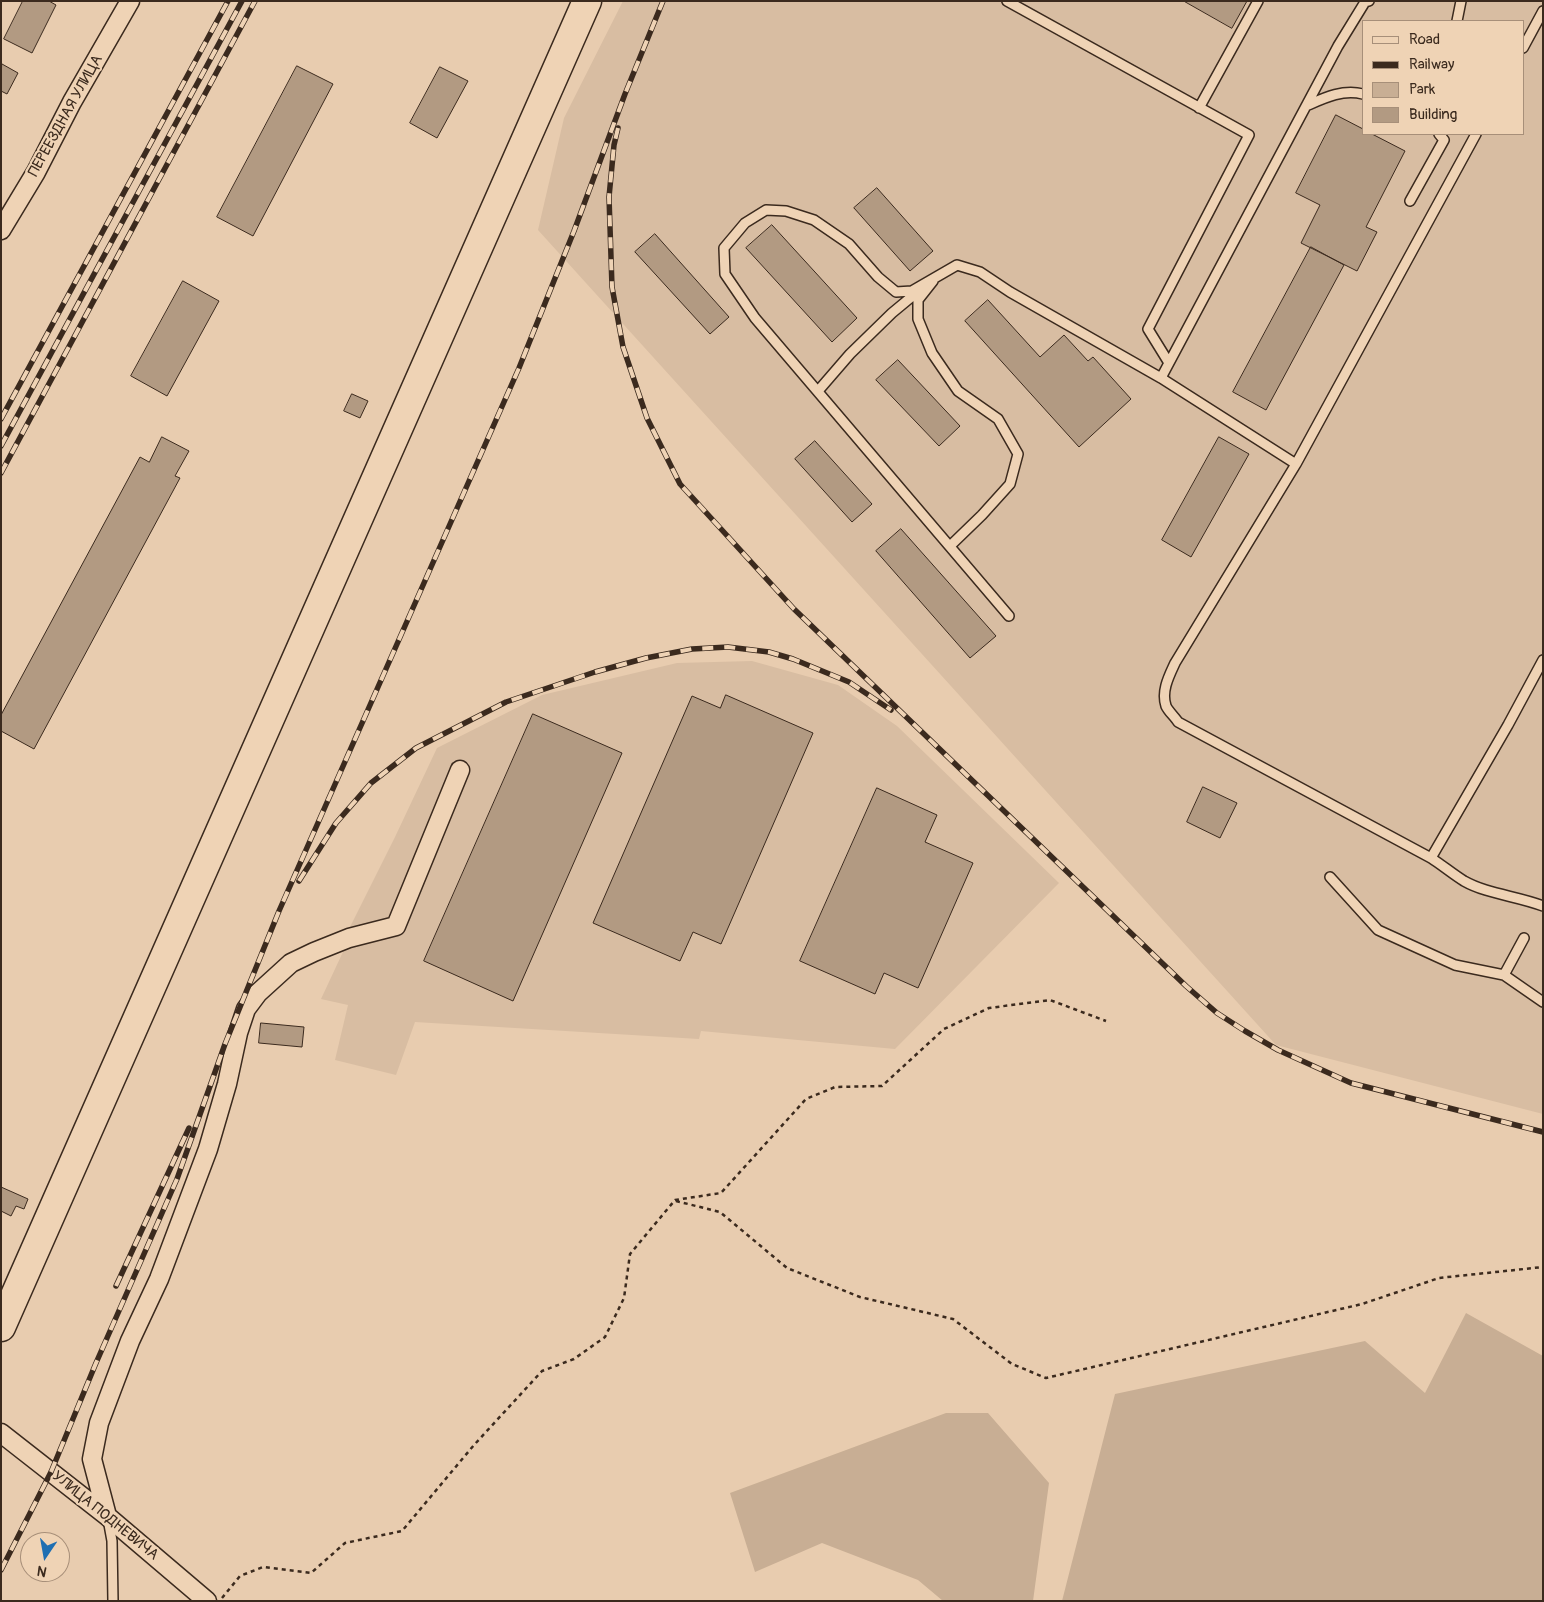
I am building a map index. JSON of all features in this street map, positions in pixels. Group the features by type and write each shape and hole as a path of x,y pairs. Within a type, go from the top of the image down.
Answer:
{"highway":[{"path":"1,1327 587,1"}],"street":[{"name":"ПЕРЕЕЗДНАЯ УЛИЦА","path":"1,230 36,172 72,102 130,1"},
{"path":"107,1516 92,1459 100,1423 130,1341 159,1279 208,1149 246,1009 258,993 291,963 349,938 396,926 460,770"},
{"name":"УЛИЦА ПОДНЕВИЧА","path":"1,1433 107,1516 207,1601"}],"lane":[{"path":"1006,1 1249,135 1148,329 1169,363"},
{"path":"1199,108 1258,1"},
{"path":"1161,378 1338,46 1365,2 1369,1"},
{"path":"1457,20 1461,1"},
{"path":"1524,46 1543,11"},
{"path":"1306,107 1330,95 1362,94"},
{"path":"1410,201 1444,140 1440,135"},
{"path":"1475,135 1296,464 1175,662 1167,682 1165,693 1166,706 1178,722 1431,858 1464,881 1498,894 1543,906"},
{"path":"1009,616 755,318 724,274 724,248 745,223 766,210 786,211 814,220 849,244 878,277 896,292 912,291 958,265 980,272 1010,292 1161,378 1296,464"},
{"path":"818,391 850,354 892,313 935,278"},
{"path":"935,278 918,300 918,319 932,354 958,391 998,420 1018,454 1010,484 950,546"},
{"path":"1431,858 1508,725 1543,660"},
{"path":"1330,877 1378,930 1455,965 1504,975 1543,1002"},
{"path":"1504,975 1524,938"},
{"path":"107,1516 112,1541 113,1601"}],"path":[{"path":"219,1601 240,1576 263,1567 311,1573 345,1543 402,1531 474,1445 542,1371 574,1359 605,1337 624,1298 630,1254 675,1200 721,1193 806,1099 835,1087 882,1086 944,1029 989,1008 1050,1000 1106,1021"},
{"path":"675,1200 720,1212 787,1268 860,1297 953,1319 1012,1364 1046,1378 1362,1304 1438,1278 1543,1267"}],"shaded area":[{"path":"623,1 1543,1 1543,1114 1276,1045 538,230 564,118"},
{"path":"752,661 838,685 897,726 1059,883 895,1049 701,1031 699,1039 415,1022 396,1075 335,1060 348,1005 321,999 349,939 345,937 437,748 542,695 677,663"}],"green space":[{"path":"1466,1313 1543,1356 1543,1601 1062,1601 1115,1394 1365,1341 1425,1393"},
{"path":"946,1413 988,1413 1049,1483 1033,1601 943,1601 918,1580 822,1543 755,1572 730,1493"}],"building":[{"path":"23,1 49,1 56,5 32,53 4,39"},
{"path":"1184,1 1247,1 1232,28"},
{"path":"2,64 18,73 7,94 1,91"},
{"path":"297,66 333,84 253,236 217,217"},
{"path":"440,67 468,81 437,138 410,123"},
{"path":"1336,115 1362,128 1362,135 1374,135 1405,151 1366,227 1377,232 1357,271 1301,243 1320,205 1296,193"},
{"path":"877,188 933,251 910,271 854,208"},
{"path":"772,225 857,318 832,342 746,248"},
{"path":"655,234 729,317 710,334 635,252"},
{"path":"1311,247 1344,265 1266,410 1233,392"},
{"path":"183,281 219,301 167,396 131,376"},
{"path":"988,300 1040,357 1064,335 1088,361 1093,357 1131,399 1079,447 965,321"},
{"path":"898,360 960,426 939,446 876,380"},
{"path":"352,394 368,401 360,418 344,411"},
{"path":"162,437 189,451 175,476 180,478 34,749 1,731 1,715 140,457 149,462"},
{"path":"1219,437 1249,454 1191,557 1162,540"},
{"path":"815,441 872,504 852,522 795,459"},
{"path":"901,529 996,636 970,658 876,551"},
{"path":"726,695 813,733 721,944 693,932 680,961 593,923 692,696 720,708"},
{"path":"533,714 622,753 513,1001 424,961"},
{"path":"1203,787 1237,803 1220,838 1187,822"},
{"path":"877,788 937,815 925,842 973,863 918,988 884,973 875,994 800,961"},
{"path":"261,1023 304,1027 302,1047 259,1043"},
{"path":"1,1187 28,1199 24,1209 16,1206 11,1216 1,1211"}],"railway":[{"path":"1,419 228,1"},
{"path":"1,446 242,1"},
{"path":"1,473 255,1"},
{"path":"1,1570 51,1472 96,1363 177,1179 225,1044 279,911 519,368 663,1"},
{"path":"618,128 614,145 609,197 612,287 623,347 647,418 680,484 794,609 1186,986 1217,1013 1278,1050 1351,1083 1543,1132"},
{"path":"299,881 336,823 371,783 416,748 506,702 595,672 646,658 692,649 728,647 769,652 793,659 849,682 891,710"},
{"path":"116,1286 189,1128"}]}
